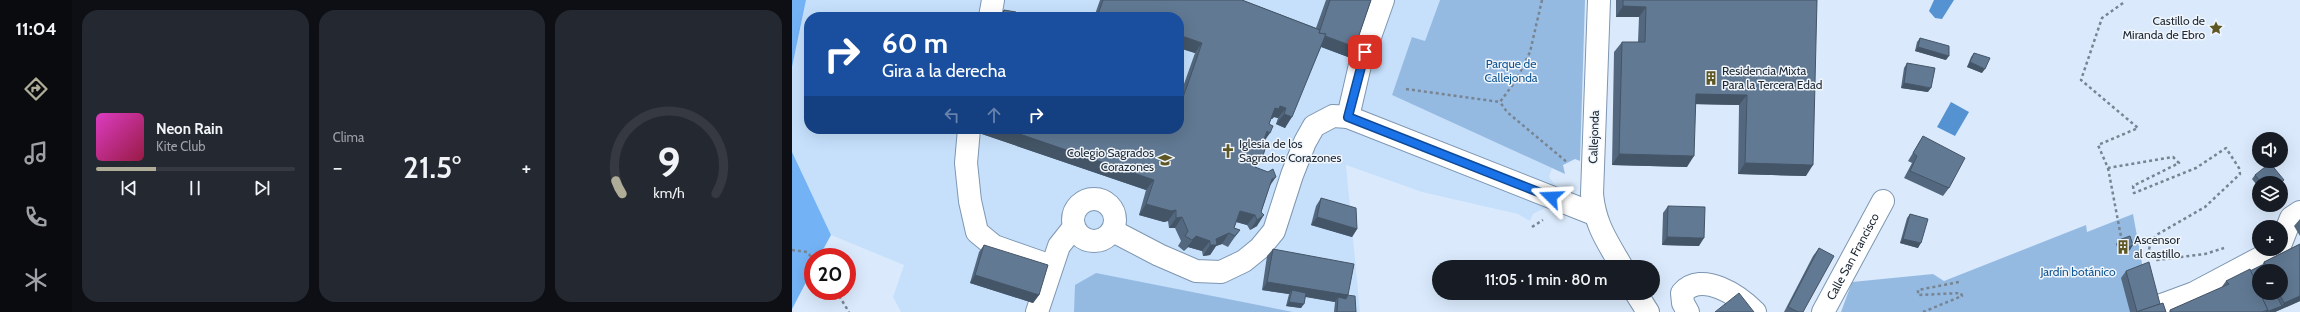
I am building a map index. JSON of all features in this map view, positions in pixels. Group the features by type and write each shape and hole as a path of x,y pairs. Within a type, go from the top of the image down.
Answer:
{"street":[{"path":"991,12 994,0"},
{"path":"1348,117 1360,65 1383,0"},
{"name":"Callejonda","path":"1599,0 1592,186 1594,214 1618,260"},
{"path":"1113,231 1159,255 1196,271 1221,272 1244,262 1260,248 1274,231 1292,175 1305,142 1314,126 1333,116 1348,117 1594,214"},
{"path":"969,134 966,163 970,201 978,232 994,246 1051,266"},
{"path":"1095,199 1104,201 1111,206 1116,222 1113,231 1101,240 1093,242 1085,240 1074,227 1073,219 1075,211 1080,205 1095,199"},
{"name":"Calle San Francisco","path":"1823,312 1883,201"},
{"path":"2288,227 2292,218 2300,212"},
{"path":"1037,312 1051,266 1059,246 1074,227"},
{"path":"2156,307 2194,293 2264,256"},
{"path":"1688,312 1682,303 1682,294 1693,285 1703,284 1721,289 1735,296 1755,312"}],"path":[{"path":"1500,102 1517,79 1530,52 1542,0"},
{"path":"2122,242 2108,168 2098,145 2138,128 2081,80 2102,18 2123,3"},
{"path":"1406,89 1500,102 1507,112 1575,166"},
{"path":"2108,168 2173,157 2179,164 2133,186 2134,193 2196,168 2226,148 2239,168 2240,174 2205,207 2158,234 2151,242 2148,254 2157,260 2205,254 2232,244"},
{"path":"1532,227 1544,220"},
{"path":"792,250 804,252"},
{"path":"1923,312 1962,296 1961,294 1918,295 1918,290 1959,282"},
{"path":"841,300 848,312"}],"shaded area":[{"path":"792,0 806,0 792,67"},
{"name":"Colegio Sagrados Corazones","path":"806,0 1440,0 1425,42 1413,37 1392,95 1552,168 1549,177 1555,185 1547,207 1533,214 1530,221 1518,214 1422,192 1346,165 1360,312 901,312 893,297 904,265 831,235 792,152 792,67"},
{"path":"1934,0 1954,0 1942,19 1935,18 1929,11"},
{"path":"1951,102 1969,112 1955,136 1937,127"},
{"path":"792,152 831,235 824,248 804,248 804,286 792,309"}],"green space":[{"name":"Parque de Callejonda","path":"1440,0 1585,0 1580,161 1575,159 1563,165 1565,174 1392,95 1412,37 1425,41"},
{"name":"Jardín botánico","path":"2133,214 2143,269 2130,312 1841,312 1852,282 1933,274 1944,281 2086,225 2087,232"},
{"path":"1096,273 1293,312 1074,312 1075,285"}],"building":[{"path":"1103,0 1242,0 1320,30 1319,33 1326,34 1292,117 1284,114 1286,108 1280,106 1279,109 1275,108 1269,124 1273,126 1270,133 1267,131 1261,148 1265,149 1263,156 1258,154 1255,167 1268,172 1273,169 1276,177 1272,179 1261,212 1264,215 1257,220 1255,215 1240,211 1234,228 1240,230 1235,236 1229,233 1216,239 1217,245 1210,245 1210,241 1196,236 1192,240 1185,236 1188,231 1182,217 1176,218 1176,210 1171,211 1146,204 1154,180 1020,134 1184,134 1184,95 1202,43 1184,37 1184,12 1099,12"},
{"path":"1330,0 1371,0 1355,47 1325,36 1326,34 1319,33"},
{"name":"Residencia Mixta Para la Tercera Edad","path":"1623,0 1817,0 1813,165 1745,163 1747,95 1696,94 1694,156 1619,154 1622,42 1645,42 1646,7 1623,6"},
{"path":"1004,10 1016,12 1003,12"},
{"path":"1920,38 1949,46 1949,56 1918,47"},
{"path":"1974,53 1990,58 1985,69 1970,62"},
{"path":"1907,63 1935,68 1931,88 1904,83"},
{"path":"1923,136 1965,158 1949,188 1910,171 1917,156 1913,153"},
{"path":"2264,168 2274,168 2281,176 2256,176 2255,175"},
{"path":"1321,198 1356,208 1357,229 1317,217"},
{"path":"1668,206 1705,207 1704,238 1667,237"},
{"path":"1910,214 1928,219 1921,243 1903,239"},
{"path":"2130,236 2133,245 2123,250 2119,240"},
{"path":"2300,244 2300,296 2284,303 2282,300 2288,300 2288,264 2265,264 2264,262 2276,256 2288,256 2288,250"},
{"path":"984,245 1048,265 1039,295 975,275"},
{"path":"1819,248 1834,256 1803,312 1798,312 1788,307"},
{"path":"1273,249 1354,264 1348,295 1267,282"},
{"path":"2149,262 2160,304 2137,312 2126,271"},
{"path":"2250,269 2252,274 2252,300 2263,300 2268,310 2262,312 2171,312 2170,310 2229,284 2226,281"},
{"path":"1292,290 1306,293 1304,304 1289,302"},
{"path":"1739,293 1754,312 1715,312"},
{"path":"1348,295 1355,296 1356,312 1337,312 1338,297 1346,299"},
{"path":"2263,300 2279,300 2282,306 2266,312 2268,310"},
{"path":"2163,303 2166,312 2136,312"}],"place":[{"name":"Castillo de Miranda de Ebro","path":"2216,28"},
{"name":"Residencia Mixta Para la Tercera Edad","path":"1711,78"},
{"name":"Iglesia de los Sagrados Corazones","path":"1228,151"},
{"name":"Colegio Sagrados Corazones","path":"1165,160"},
{"name":"Ascensor al castillo","path":"2123,247"}],"route":[{"path":"1365,52 1360,65 1348,117 1551,197"}]}
